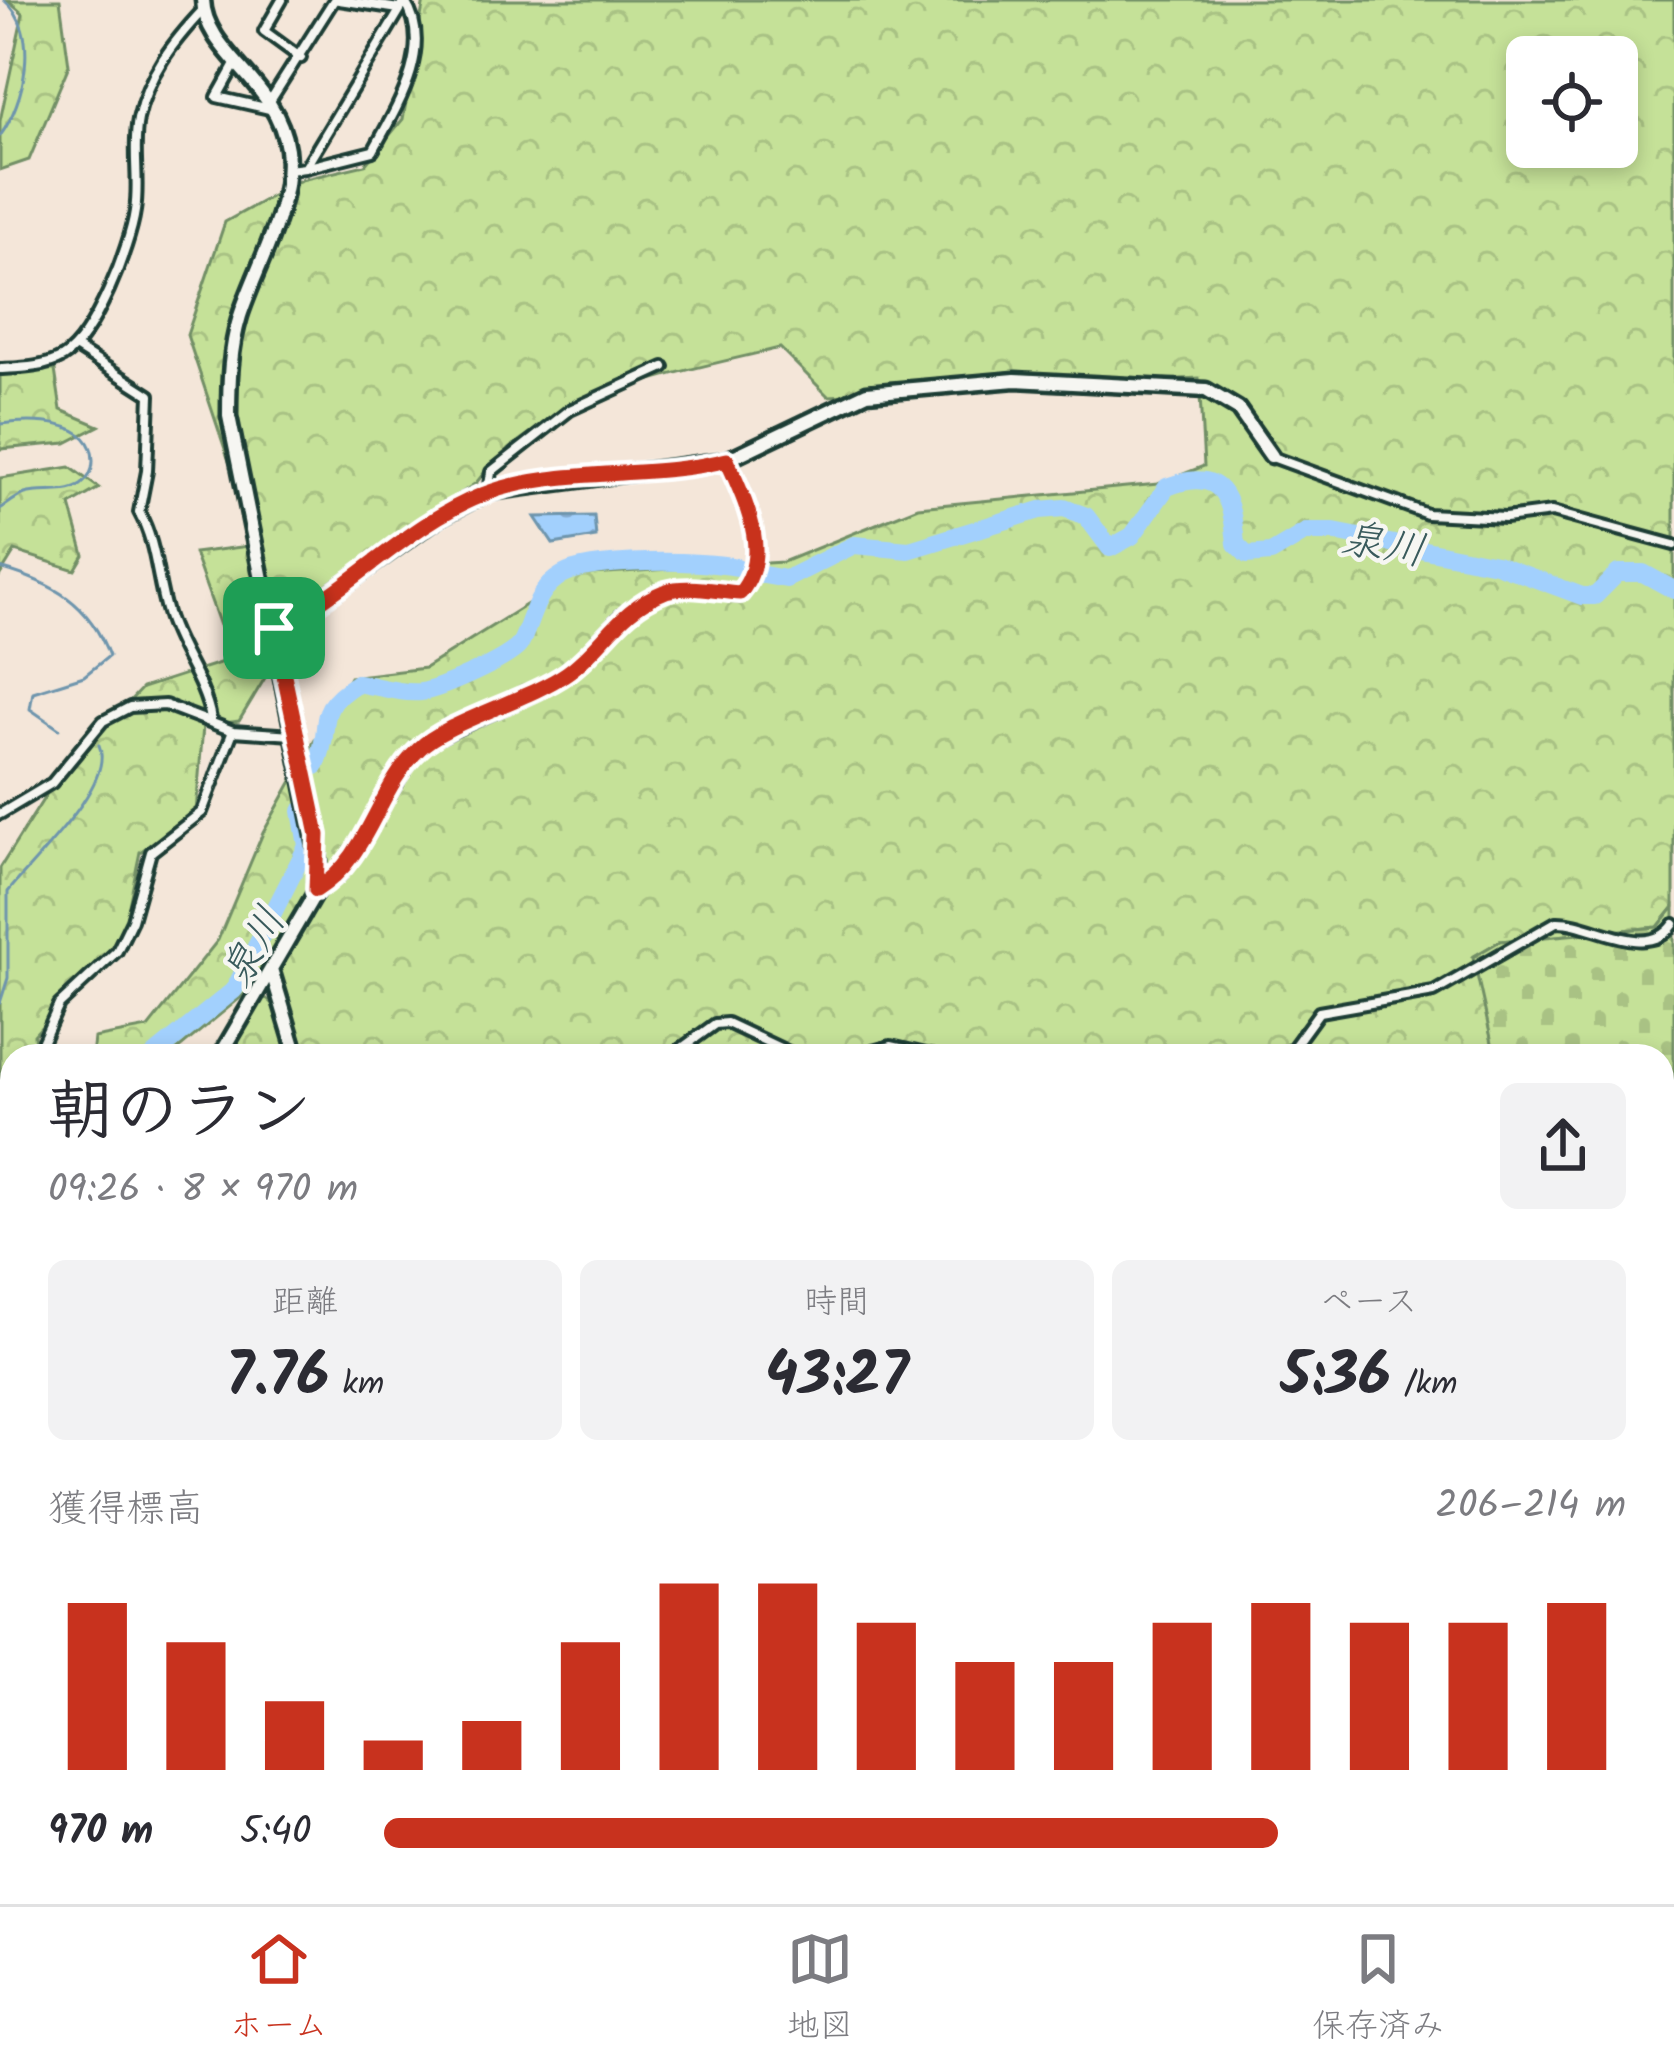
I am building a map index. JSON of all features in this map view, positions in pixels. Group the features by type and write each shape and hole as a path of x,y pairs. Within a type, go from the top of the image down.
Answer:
{"street":[{"path":"281,0 264,31 301,58"},
{"path":"273,106 336,0 403,4 415,17 406,93 373,151 288,170"},
{"path":"305,168 403,4"},
{"path":"0,369 28,368 75,347 123,264 135,211 137,122 160,59 203,5 216,38 273,106 288,170 238,320 230,416 318,835 316,890 227,1044"},
{"path":"237,62 217,97 273,106"},
{"path":"75,347 150,395 153,405 139,512 156,544 167,616 206,691 211,719"},
{"path":"488,492 491,472 570,410 664,367"},
{"path":"274,628 300,616 438,518 488,492 727,460 867,393 1015,380 1217,393 1238,409 1270,456 1427,514 1505,518 1552,512 1674,545"},
{"path":"316,890 340,875 419,747 556,680 620,616 659,594 674,588 740,593 746,588 755,544 752,519 727,460"},
{"path":"0,814 52,783 103,721 130,707 165,705 233,730 297,735"},
{"path":"41,1044 59,1005 117,951 132,920 151,853 202,812 233,730"},
{"path":"0,797 10,808"},
{"path":"1296,1044 1319,1012 1434,992 1556,922 1571,921 1613,937 1652,938 1674,924"},
{"path":"272,969 294,1044"},
{"path":"688,1044 715,1024 727,1023 772,1044"}],"green space":[{"path":"8,0 60,0 69,65 29,160 0,170 0,121 23,13"},
{"path":"424,0 1674,0 1674,907 1658,927 1500,941 1474,956 1492,1044 696,1044 693,1040 687,1044 303,1044 280,981 258,983 184,1044 93,1044 94,1038 148,1028 218,940 263,833 350,677 425,668 574,575 783,562 918,507 1158,484 1204,466 1199,378 828,396 780,348 657,378 574,408 504,453 476,483 298,604 264,617 274,663 239,721 203,726 196,812 140,852 126,920 109,951 34,1035 35,1044 0,1044 0,868 58,776 142,688 232,659 194,553 257,545 187,335 225,222 301,180 365,165 403,119"},
{"path":"0,368 55,370 61,410 99,426 66,443 0,449"},
{"path":"70,467 99,488 70,505 84,555 75,570 15,551 0,575 0,478"},
{"path":"1674,907 1674,1044 1492,1044 1473,957 1500,941 1658,927"},
{"path":"262,995 276,1007 288,1044 236,1044"}],"water":[{"path":"594,516 596,537 553,544 535,517"}],"waterway":[{"path":"0,136 22,86 26,47 15,13 4,0"},
{"path":"0,424 43,423 72,429 90,447 93,461 81,485 25,494 0,509"},
{"name":"泉川","path":"758,574 786,579 854,545 909,550 1040,510 1064,508 1086,516 1110,548 1132,536 1167,487 1201,480 1221,490 1236,544 1247,555 1271,553 1306,532 1334,532 1496,564 1582,596 1595,596 1618,573 1643,573 1674,590"},
{"name":"泉川","path":"316,766 328,711 343,693 357,683 421,692 490,665 520,644 540,597 562,575 621,563 737,567"},
{"path":"0,568 67,598 91,622 109,656 84,676 33,692 30,709 59,729"},
{"path":"0,1003 8,978 8,892 84,800 101,761 99,745"},
{"name":"泉川","path":"168,1044 234,990 307,846 301,811"}],"route":[{"path":"727,460 752,519 755,544 746,588 740,593 674,588 659,594 620,616 573,669 539,691 419,747 340,875 316,890 318,835 274,628 300,616 438,518 488,492 727,460"}]}
